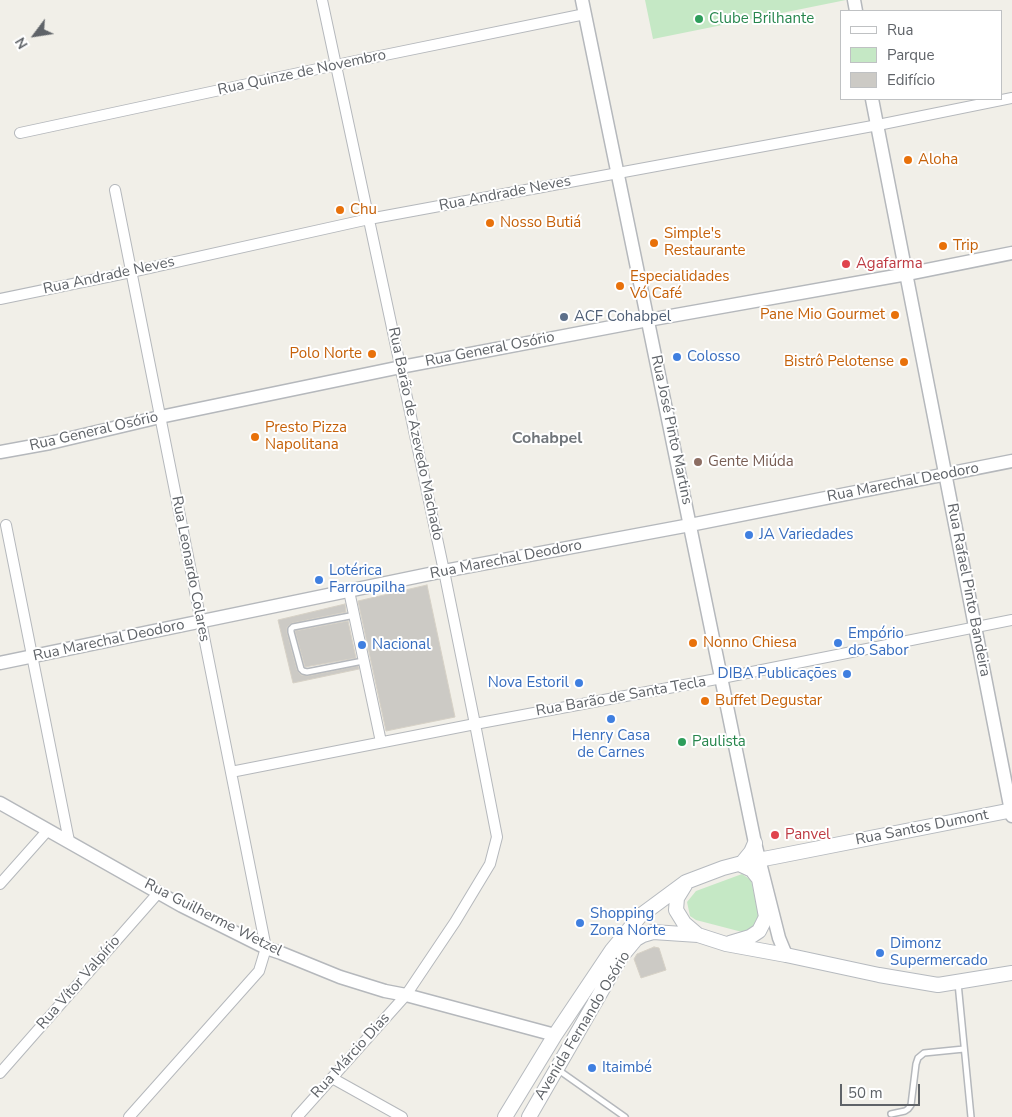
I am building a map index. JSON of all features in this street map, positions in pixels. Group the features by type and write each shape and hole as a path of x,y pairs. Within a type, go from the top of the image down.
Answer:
{"main road":[{"name":"Rua Santos Dumont","path":"686,882 740,863 1012,812"},
{"path":"726,944 750,937 759,931 766,917 759,879 752,870 740,863 751,852 755,843"},
{"path":"686,882 677,898 676,910 684,923 698,935"},
{"name":"Avenida Fernando Osório","path":"505,1117 555,1035 612,950 640,916 686,882"},
{"name":"Avenida Fernando Osório","path":"529,1117 620,957 636,939 653,932 698,935 726,944 938,986 1012,973"}],"street":[{"name":"Rua Barão de Azevedo Machado","path":"322,0 444,571 497,837 490,864 455,922 406,995"},
{"name":"Rua José Pinto Martins","path":"582,0 755,843 779,938 786,955"},
{"name":"Rua Quinze de Novembro","path":"20,133 585,14"},
{"name":"Rua Andrade Neves","path":"0,299 369,219 878,125 1012,98"},
{"name":"Rua Rafael Pinto Bandeira","path":"872,100 1012,812"},
{"name":"Rua Leonardo Colares","path":"115,190 266,948"},
{"name":"Rua General Osório","path":"0,452 50,443 160,417 401,366 1012,254"},
{"name":"Rua Marechal Deodoro","path":"0,663 444,571 690,526 1012,461"},
{"path":"6,525 69,841"},
{"path":"349,591 381,742"},
{"name":"Rua Barão de Santa Tecla","path":"231,772 722,678 1012,620"},
{"name":"Rua Guilherme Wetzel","path":"0,802 159,892 266,948 340,977 385,991 555,1035"},
{"path":"0,884 48,830"},
{"name":"Rua Vítor Valpírio","path":"0,1073 159,892"},
{"path":"129,1117 259,971 266,948"},
{"name":"Rua Márcio Dias","path":"296,1117 406,995"},
{"path":"332,1078 402,1117"}],"lane":[{"path":"354,615 293,627 290,632 303,671 364,661"},
{"path":"958,982 971,1117"},
{"path":"891,1114 905,1111 911,1105 918,1058 924,1053 964,1049"},
{"path":"557,1069 625,1117"}],"green space":[{"name":"Clube Brilhante","path":"645,0 846,0 653,39"},
{"path":"742,874 751,880 760,921 746,933 696,920 690,916 687,902 696,891"}],"building":[{"name":"Nacional","path":"427,585 455,717 386,731 358,601"},
{"path":"345,604 346,612 292,623 287,627 287,633 297,670 301,675 308,676 358,666 359,669 293,683 278,620"},
{"path":"348,621 356,658 305,667 295,631"},
{"path":"654,947 659,948 666,970 641,978 634,959 637,954"}],"place":[{"name":"Clube Brilhante","path":"699,19"},
{"name":"Aloha","path":"908,160"},
{"name":"Chu","path":"340,210"},
{"name":"Nosso Butiá","path":"490,223"},
{"name":"Simple's Restaurante","path":"654,243"},
{"name":"Trip","path":"943,246"},
{"name":"Agafarma","path":"846,264"},
{"name":"Especialidades Vó Café","path":"620,286"},
{"name":"Pane Mio Gourmet","path":"895,315"},
{"name":"ACF Cohabpel","path":"564,317"},
{"name":"Polo Norte","path":"372,354"},
{"name":"Colosso","path":"677,357"},
{"name":"Bistrô Pelotense","path":"904,362"},
{"name":"Presto Pizza Napolitana","path":"255,437"},
{"name":"Gente Miúda","path":"698,462"},
{"name":"JA Variedades","path":"749,535"},
{"name":"Lotérica Farroupilha","path":"319,580"},
{"name":"Nonno Chiesa","path":"693,643"},
{"name":"Empório do Sabor","path":"838,643"},
{"name":"Nacional","path":"362,645"},
{"name":"DIBA Publicações","path":"847,674"},
{"name":"Nova Estoril","path":"579,683"},
{"name":"Buffet Degustar","path":"705,701"},
{"name":"Henry Casa de Carnes","path":"611,719"},
{"name":"Paulista","path":"682,742"},
{"name":"Panvel","path":"775,835"},
{"name":"Shopping Zona Norte","path":"580,923"},
{"name":"Dimonz Supermercado","path":"880,953"},
{"name":"Itaimbé","path":"592,1068"}],"district":[{"name":"Cohabpel","path":"547,439"}]}
